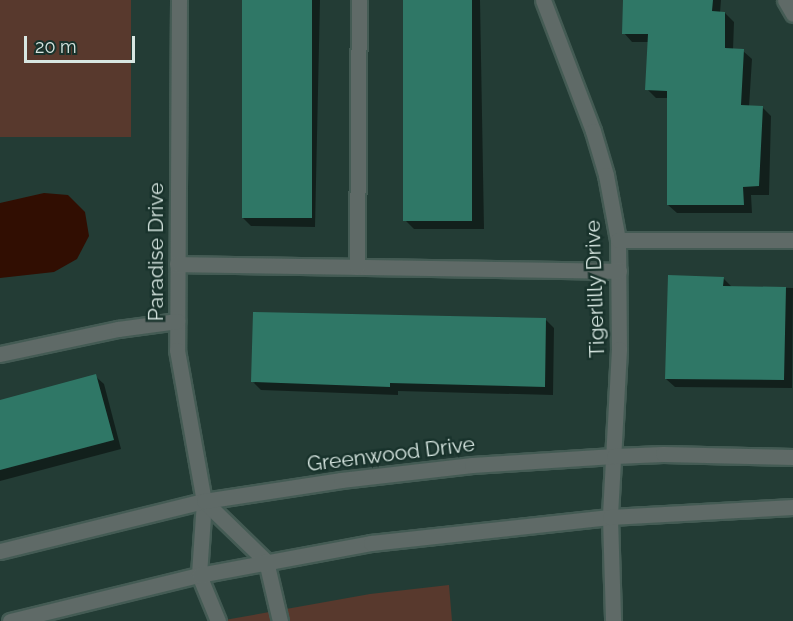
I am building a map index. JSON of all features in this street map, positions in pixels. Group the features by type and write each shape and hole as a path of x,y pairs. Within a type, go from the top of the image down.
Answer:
{"street":[{"name":"Paradise Drive","path":"179,0 177,350 204,501 199,574"},
{"path":"357,267 359,0"},
{"name":"Tigerlilly Drive","path":"543,0 593,131 606,175 618,240 620,349 610,517 613,621"},
{"path":"785,0 793,14"},
{"path":"618,240 793,240"},
{"path":"177,264 619,271"},
{"path":"0,354 118,329 177,321"},
{"name":"Greenwood Drive","path":"0,551 204,501 341,480 472,465 614,456 663,454 793,457"},
{"path":"204,501 267,561 280,621"},
{"path":"10,621 199,574 371,543 610,517 793,507"},
{"path":"199,574 218,621"}],"shaded area":[{"path":"0,0 131,0 131,137 0,137"},
{"path":"44,193 68,195 85,212 89,236 77,259 54,272 0,278 0,203"},
{"path":"449,585 452,621 219,621 370,594"}],"building":[{"path":"242,0 312,0 312,218 242,218"},
{"path":"403,0 472,0 472,221 403,221"},
{"path":"623,0 713,0 712,11 725,12 725,48 744,49 741,105 763,106 759,186 743,187 744,205 667,205 667,91 645,90 648,34 622,34"},
{"path":"668,275 724,277 723,286 786,287 784,380 665,379"},
{"path":"253,312 546,318 545,387 390,383 390,387 251,382"},
{"path":"96,374 114,440 0,470 0,400"}]}
